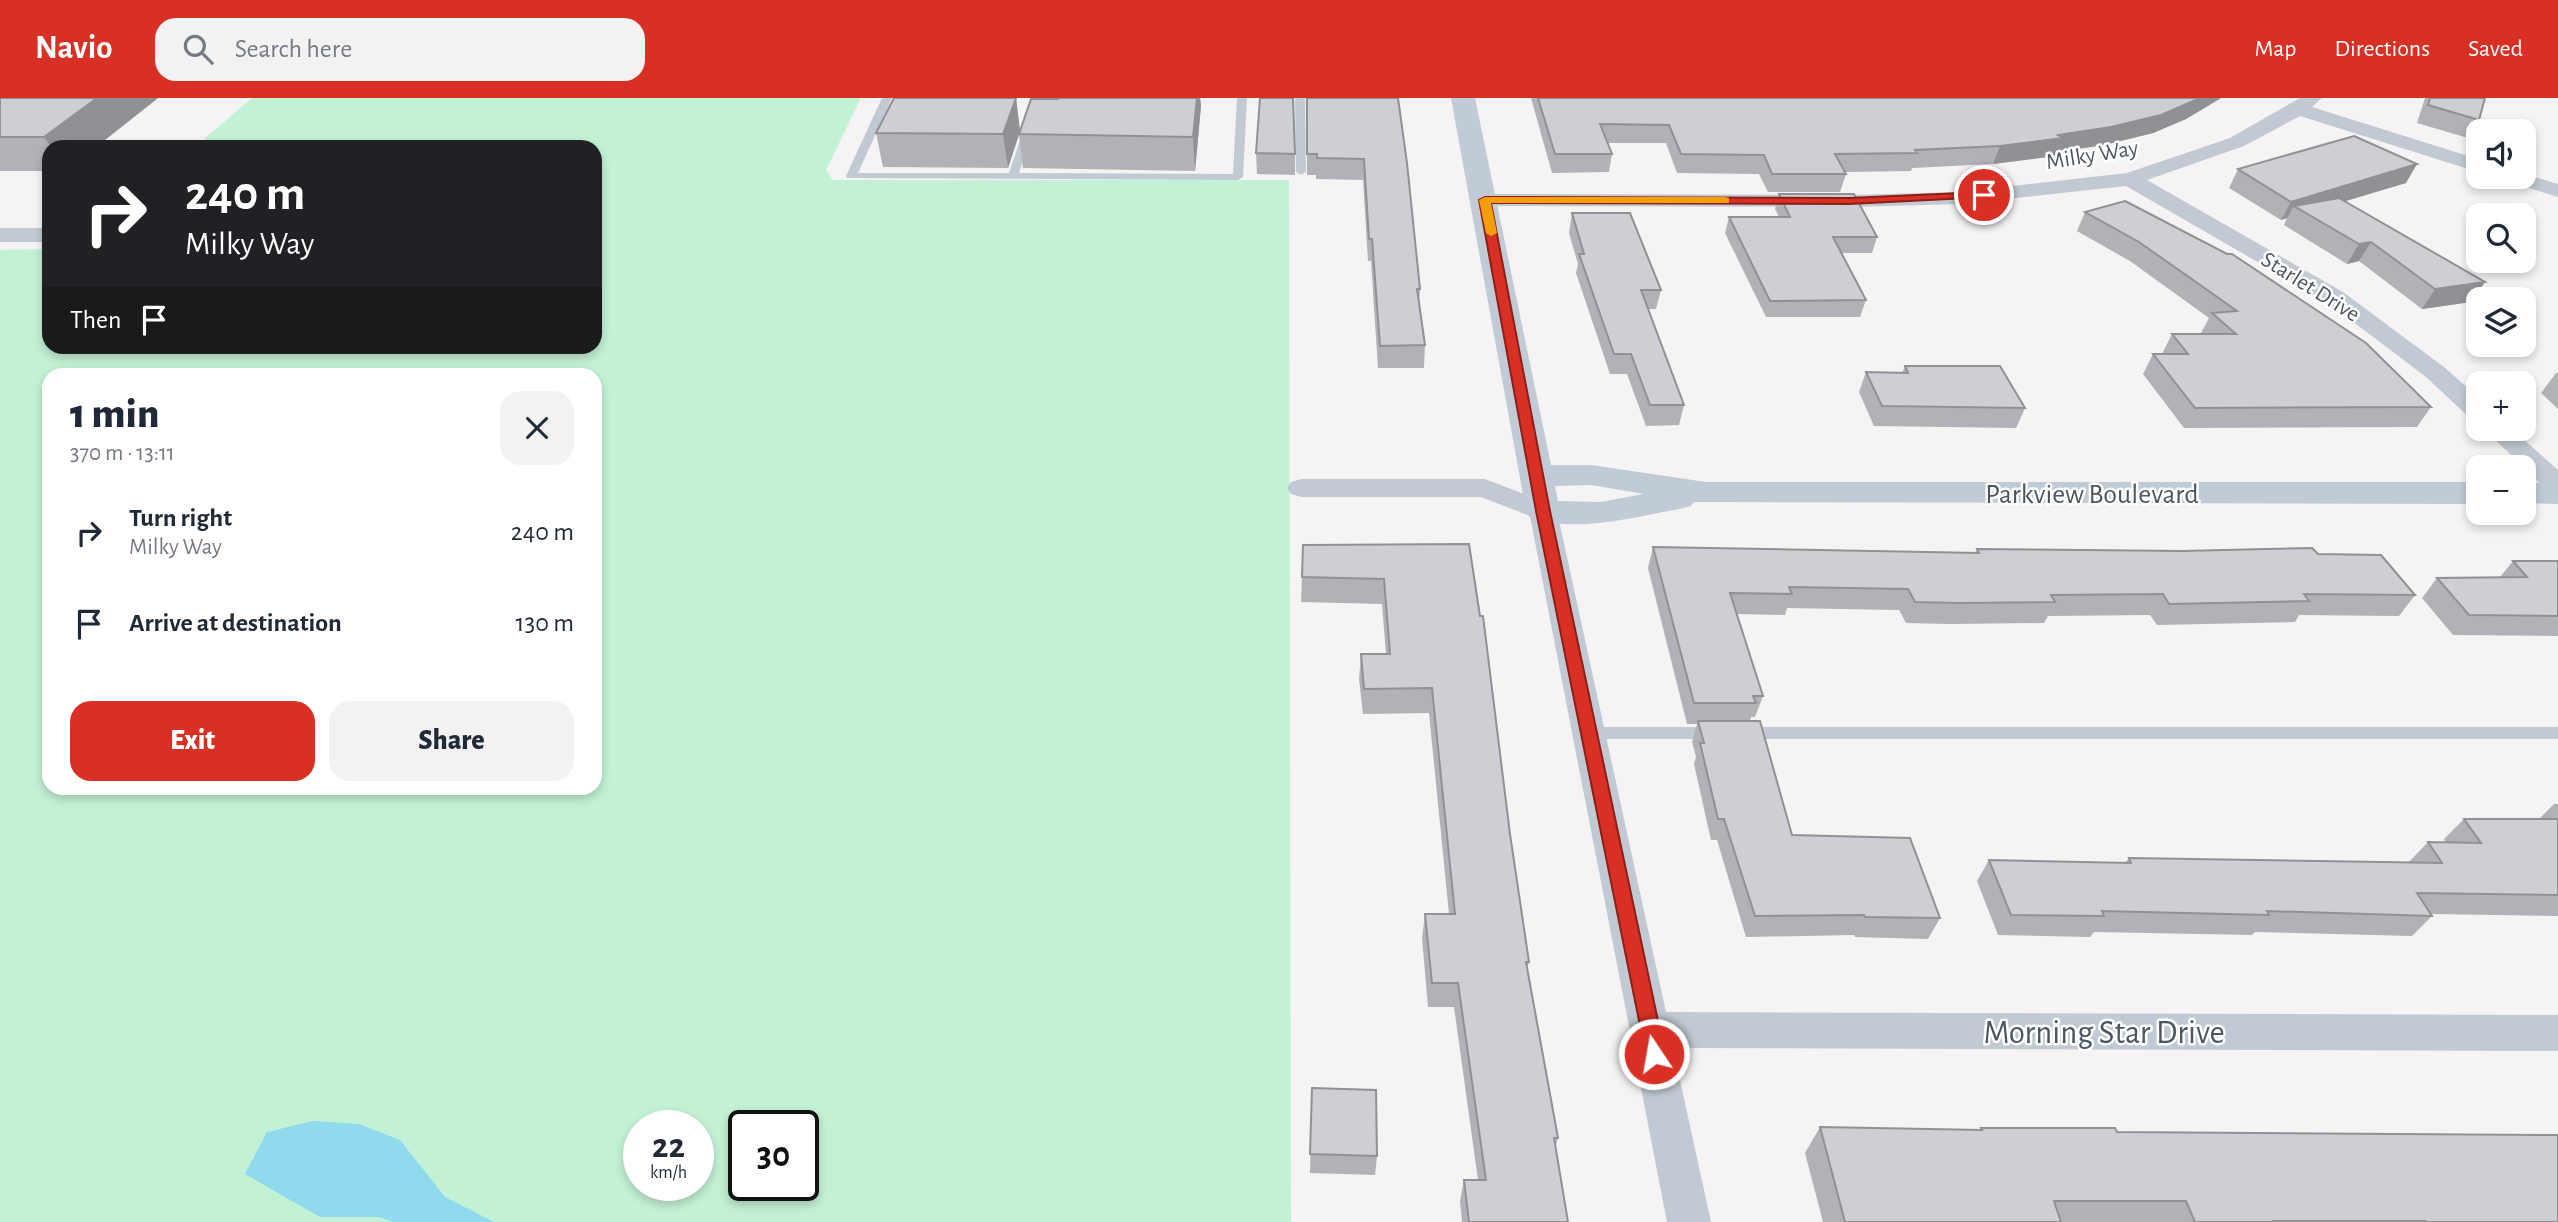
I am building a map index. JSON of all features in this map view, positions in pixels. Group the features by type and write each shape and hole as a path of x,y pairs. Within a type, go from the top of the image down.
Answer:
{"street":[{"path":"1463,98 1485,200 1543,511 1689,1222"},
{"path":"2305,104 2466,162"},
{"name":"Milky Way","path":"1485,200 1849,201 1960,198 2130,179 2237,142 2305,104"},
{"name":"Starlet Drive","path":"2130,179 2335,297 2435,372 2466,400"},
{"path":"2536,184 2558,191"},
{"path":"0,235 42,234"},
{"path":"2510,441 2558,485"},
{"name":"Parkview Boulevard","path":"1536,476 1591,475 1706,493 2466,493"},
{"name":"Parkview Boulevard","path":"1301,488 1485,488 1543,511 1600,513 1706,493"},
{"path":"2536,493 2558,493"},
{"name":"Morning Star Drive","path":"1649,1030 2558,1033"}],"lane":[{"path":"887,98 851,176 1238,177 1242,98"},
{"path":"1013,177 1040,98"},
{"path":"1300,98 1301,172"},
{"path":"1589,733 2558,733"}],"green space":[{"path":"252,98 861,98 826,170 833,180 1289,180 1291,1222 0,1222 0,250 42,249 42,354 602,354 602,140 203,140"}],"water":[{"path":"313,1121 359,1124 400,1140 445,1197 494,1222 393,1222 379,1217 320,1217 245,1174 267,1132"}],"building":[{"path":"0,98 97,98 44,137 0,137"},
{"path":"894,98 1016,98 1003,134 876,133"},
{"path":"1197,98 1193,137 1019,134 1031,99"},
{"path":"1260,98 1293,98 1295,154 1256,153"},
{"path":"1307,98 1398,98 1425,345 1380,346 1364,159 1317,158 1317,154 1307,154"},
{"path":"1538,98 2200,98 2161,115 2111,127 2058,135 2063,138 2000,146 1915,150 1917,153 1835,154 1846,174 1772,174 1764,155 1681,154 1669,125 1600,124 1612,154 1555,154"},
{"path":"2430,98 2485,98 2479,119 2428,105"},
{"path":"2354,136 2417,164 2291,202 2238,169"},
{"path":"1779,194 1854,194 1877,237 1833,237 1866,300 1770,301 1729,217 1790,217"},
{"path":"2339,198 2485,282 2435,289 2371,242 2359,244 2294,206"},
{"path":"2125,201 2227,254 2232,254 2366,343 2431,407 2195,408 2153,354 2188,354 2172,334 2236,334 2212,313 2237,311 2139,242 2085,212"},
{"path":"1572,213 1630,213 1661,290 1641,290 1684,405 1650,405 1631,354 1614,354 1579,254 1584,254"},
{"path":"1905,366 2000,366 2025,408 1882,406 1866,372 1908,373"},
{"path":"1469,544 1480,616 1483,616 1529,962 1526,962 1558,1138 1554,1138 1568,1222 1469,1222 1464,1180 1486,1180 1458,983 1432,983 1425,914 1455,914 1432,688 1364,689 1361,654 1390,654 1384,579 1302,577 1303,545"},
{"path":"1653,547 1979,553 1977,549 2182,551 2312,548 2318,554 2381,555 2415,595 2304,594 2309,601 2169,604 2163,594 2051,595 2055,602 1960,603 1915,602 1908,589 1789,587 1792,594 1730,593 1763,696 1753,696 1756,703 1694,703"},
{"path":"2513,561 2558,561 2558,616 2469,615 2437,578 2527,577"},
{"path":"1698,721 1760,721 1792,835 1910,838 1940,918 1864,915 1755,916 1724,819 1718,819 1700,743 1704,743"},
{"path":"2464,819 2558,819 2558,895 2417,893 2432,916 2267,911 2269,915 2102,911 2104,916 2011,915 1989,860 2131,863 2129,858 2442,863 2428,842 2481,843"},
{"path":"1312,1088 1376,1090 1377,1156 1310,1154"},
{"path":"1820,1127 1982,1130 1981,1128 2115,1128 2117,1132 2558,1135 2558,1222 2195,1222 2186,1201 2054,1201 2061,1222 1845,1222"}],"slow traffic":[{"path":"1491,233 1485,200 1725,201"}],"route":[{"path":"1654,1054 1543,511 1485,200 1849,201 1984,195"}]}
